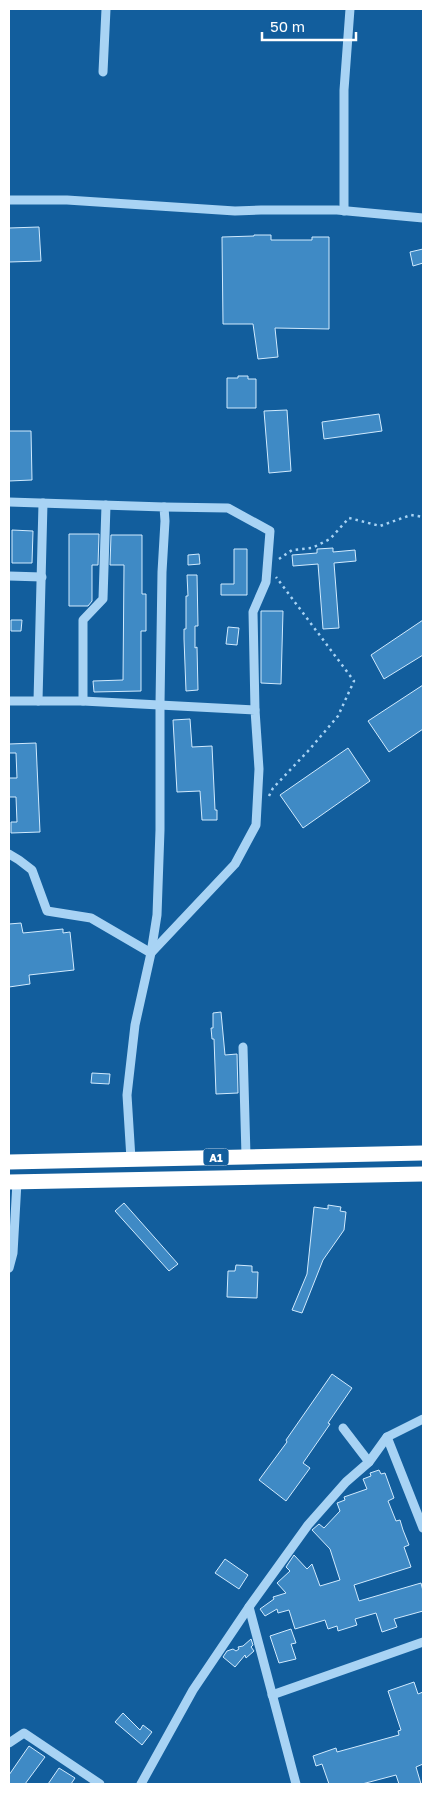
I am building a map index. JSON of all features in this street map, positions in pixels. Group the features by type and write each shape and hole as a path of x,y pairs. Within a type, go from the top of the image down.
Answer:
{"highway":[{"name":"A1","path":"9,1162 423,1153"},
{"name":"A1","path":"13,1182 423,1174"}],"street":[{"path":"103,72 106,9"},
{"path":"344,211 344,90 350,9"},
{"path":"9,200 67,200 235,211 344,211 423,218"},
{"path":"9,502 228,508 270,531 266,582 253,612 255,710 259,768 256,825 235,864 151,953"},
{"path":"38,702 43,503"},
{"path":"83,700 84,620 103,599 106,504"},
{"path":"131,1159 126,1095 135,1025 151,953 156,915 160,830 160,704 164,507"},
{"path":"9,576 42,577"},
{"path":"9,701 83,700 255,710"},
{"path":"9,854 32,870 47,911 92,918 151,953"},
{"path":"243,1047 246,1156"},
{"path":"9,1268 13,1253 13,1182"},
{"path":"141,1784 193,1690 249,1607 308,1525 346,1482 369,1462 387,1437 423,1419"},
{"path":"343,1428 369,1462"},
{"path":"387,1437 423,1528"},
{"path":"249,1607 296,1784"},
{"path":"272,1695 423,1642"},
{"path":"9,1744 24,1733 100,1784"}],"path":[{"path":"266,803 273,788 338,716 354,681 267,566 292,550 312,548 330,539 349,518 380,526 411,515 423,517"}],"building":[{"path":"39,227 41,261 9,262 9,228"},
{"path":"271,235 271,240 312,240 312,237 329,237 329,329 275,328 278,357 258,359 253,324 223,324 222,237"},
{"path":"423,249 423,263 413,266 410,252"},
{"path":"238,376 248,376 248,379 256,379 256,408 227,408 227,378 238,378"},
{"path":"287,410 291,471 269,473 264,411"},
{"path":"379,414 382,431 324,439 322,422"},
{"path":"9,431 31,431 32,480 9,481"},
{"path":"12,530 33,531 32,563 12,563"},
{"path":"69,534 99,534 98,565 92,565 92,601 88,606 69,606"},
{"path":"111,535 142,535 142,594 146,594 146,631 141,631 141,691 94,692 93,681 123,680 124,565 110,565"},
{"path":"333,548 333,552 355,550 356,561 334,563 339,628 323,629 318,564 293,566 292,555 317,553 317,549"},
{"path":"234,549 247,549 247,595 221,595 221,584 234,584"},
{"path":"199,554 200,564 188,565 188,555"},
{"path":"187,575 197,575 198,626 195,626 195,648 197,647 198,690 186,691 184,629 186,629 186,596 188,596"},
{"path":"261,611 283,611 281,684 261,683"},
{"path":"11,620 22,620 21,631 11,631"},
{"path":"423,620 423,655 384,679 371,655"},
{"path":"228,627 239,628 237,645 226,644"},
{"path":"423,685 423,729 389,752 368,721"},
{"path":"190,719 192,747 212,746 217,820 202,820 200,791 177,792 173,720"},
{"path":"36,743 40,832 11,833 11,822 17,822 16,797 9,797 9,778 17,778 16,753 9,753 9,744"},
{"path":"348,748 370,781 303,828 280,795"},
{"path":"21,923 23,933 63,929 63,933 70,932 74,970 29,975 30,984 9,987 9,924"},
{"path":"221,1012 225,1055 237,1054 238,1093 216,1094 214,1039 212,1039 211,1028 213,1028 213,1013"},
{"path":"92,1073 110,1074 109,1084 91,1083"},
{"path":"124,1203 178,1264 169,1271 115,1211"},
{"path":"328,1205 341,1207 340,1211 346,1212 344,1230 323,1260 302,1313 292,1310 307,1274 314,1207 328,1209"},
{"path":"236,1265 252,1266 252,1272 258,1272 257,1298 227,1297 228,1271 235,1271"},
{"path":"332,1374 352,1388 303,1463 310,1468 286,1501 259,1480 287,1442 286,1440"},
{"path":"379,1470 381,1474 385,1473 394,1498 388,1501 396,1521 400,1520 409,1545 404,1547 411,1567 354,1585 359,1601 421,1583 423,1611 394,1619 397,1627 382,1632 376,1613 355,1619 357,1625 338,1631 337,1626 328,1629 325,1620 295,1629 289,1610 278,1613 277,1609 265,1616 260,1609 274,1599 273,1597 286,1593 277,1583 290,1571 286,1567 294,1555 307,1569 312,1564 320,1586 340,1580 330,1549 312,1530 319,1524 324,1528 340,1511 337,1503 345,1500 344,1497 367,1489 363,1479 371,1476 370,1473"},
{"path":"225,1559 248,1575 239,1589 215,1573"},
{"path":"291,1629 296,1643 291,1644 296,1659 279,1663 270,1636"},
{"path":"251,1639 253,1645 251,1647 254,1651 246,1658 245,1655 235,1667 223,1657 227,1651 233,1649 236,1651 239,1649 238,1647 243,1646"},
{"path":"414,1682 418,1694 423,1692 423,1764 416,1767 421,1784 399,1784 396,1775 362,1784 329,1784 322,1764 316,1766 313,1756 336,1748 337,1752 399,1735 398,1731 401,1730 388,1691"},
{"path":"123,1713 140,1730 143,1725 152,1732 142,1745 115,1722"},
{"path":"29,1746 45,1757 25,1784 9,1784 9,1775"},
{"path":"59,1768 75,1778 71,1784 48,1784"}]}
